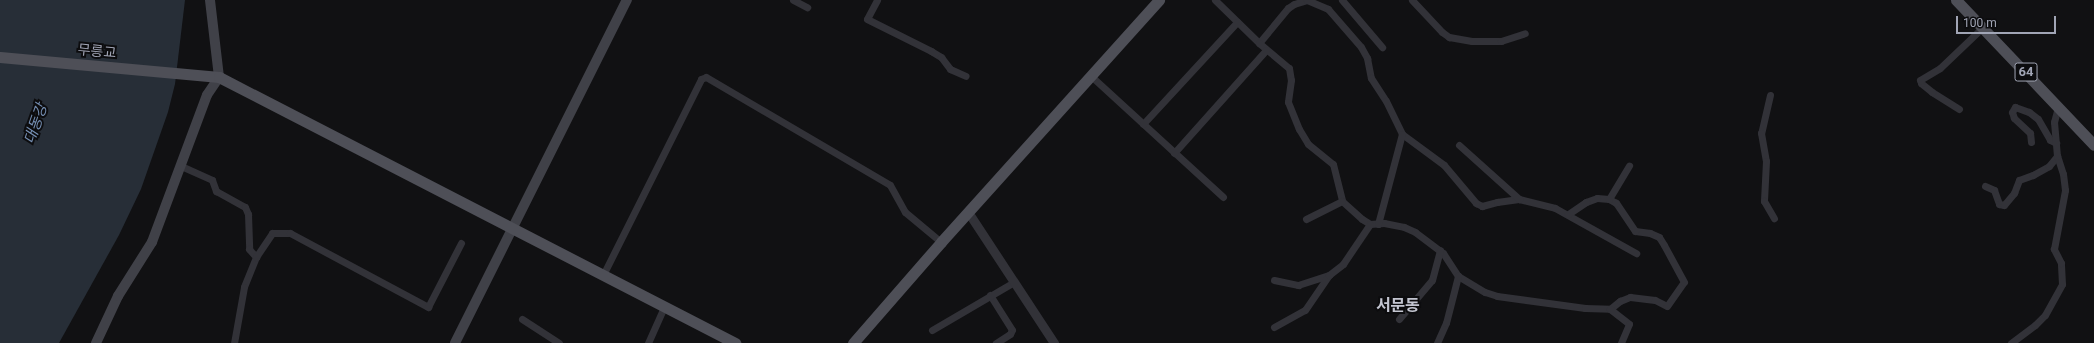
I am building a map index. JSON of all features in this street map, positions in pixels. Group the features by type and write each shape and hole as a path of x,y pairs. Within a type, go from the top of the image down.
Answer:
{"main road":[{"path":"96,343 118,296 152,242 207,94 219,77 210,0"},
{"path":"455,343 627,0"},
{"path":"853,343 941,242 1159,0"},
{"name":"64","path":"1956,0 2094,145"},
{"name":"무릉교","path":"0,57 219,77"},
{"path":"219,77 735,343"}],"street":[{"path":"793,0 807,7"},
{"path":"877,0 867,19 931,51 941,57 950,69 966,76"},
{"path":"1215,0 1266,50 1289,68 1291,80 1288,102 1308,144 1333,164 1342,201 1370,224 1384,223 1404,227 1427,240 1440,250 1458,276 1485,292 1497,296 1610,310 1629,324 1620,343"},
{"path":"1259,43 1288,8 1294,4 1307,0 1328,9 1361,47 1367,58 1371,78 1386,101 1402,134 1444,165 1476,202 1482,206 1519,199 1555,208 1636,253"},
{"path":"1412,0 1442,32 1449,37 1472,41 1501,41 1525,33"},
{"path":"1345,1 1382,47"},
{"path":"1143,124 1237,22"},
{"path":"1959,109 1932,92 1921,83 1920,80 1940,68 1983,27"},
{"path":"1174,153 1266,50"},
{"path":"1091,76 1223,197"},
{"path":"603,275 701,79 706,77 890,185 905,212 941,242"},
{"path":"1770,95 1761,133 1766,161 1764,201 1774,218"},
{"path":"2031,142 2030,133 2014,118 2012,112 2016,107 2029,112 2038,119 2050,140 2056,143"},
{"path":"2011,343 2035,326 2045,315 2062,284 2061,263 2054,249 2065,190 2063,174 2057,156 2054,122 2058,107"},
{"path":"1378,224 1402,134"},
{"path":"1459,145 1519,199"},
{"path":"1985,186 1994,190 1999,204 2004,205 2014,192 2019,180 2033,175 2049,166 2057,156"},
{"path":"181,166 212,180 216,191 245,207 249,222 249,249 256,257"},
{"path":"1608,199 1629,166"},
{"path":"1568,214 1586,202 1597,198 1608,199 1616,203 1634,232 1650,233 1658,237 1684,282 1667,306 1655,300 1630,297 1620,301 1610,310"},
{"path":"1306,219 1342,201"},
{"path":"968,212 1054,343"},
{"path":"1274,327 1305,310 1329,276 1343,264 1370,224"},
{"path":"234,343 244,287 256,257 272,233 290,233 428,307 461,243"},
{"path":"1399,319 1432,280 1440,250"},
{"path":"1274,280 1298,286 1329,276"},
{"path":"1437,343 1446,323 1458,276"},
{"path":"932,330 1014,282"},
{"path":"990,295 1012,330 1010,334 996,343"},
{"path":"648,343 664,306"},
{"path":"522,319 559,343"}],"water":[{"name":"대동강","path":"0,0 185,0 175,84 168,112 141,189 119,235 59,343 0,343"}],"district":[{"name":"서문동","path":"1398,306"}]}
